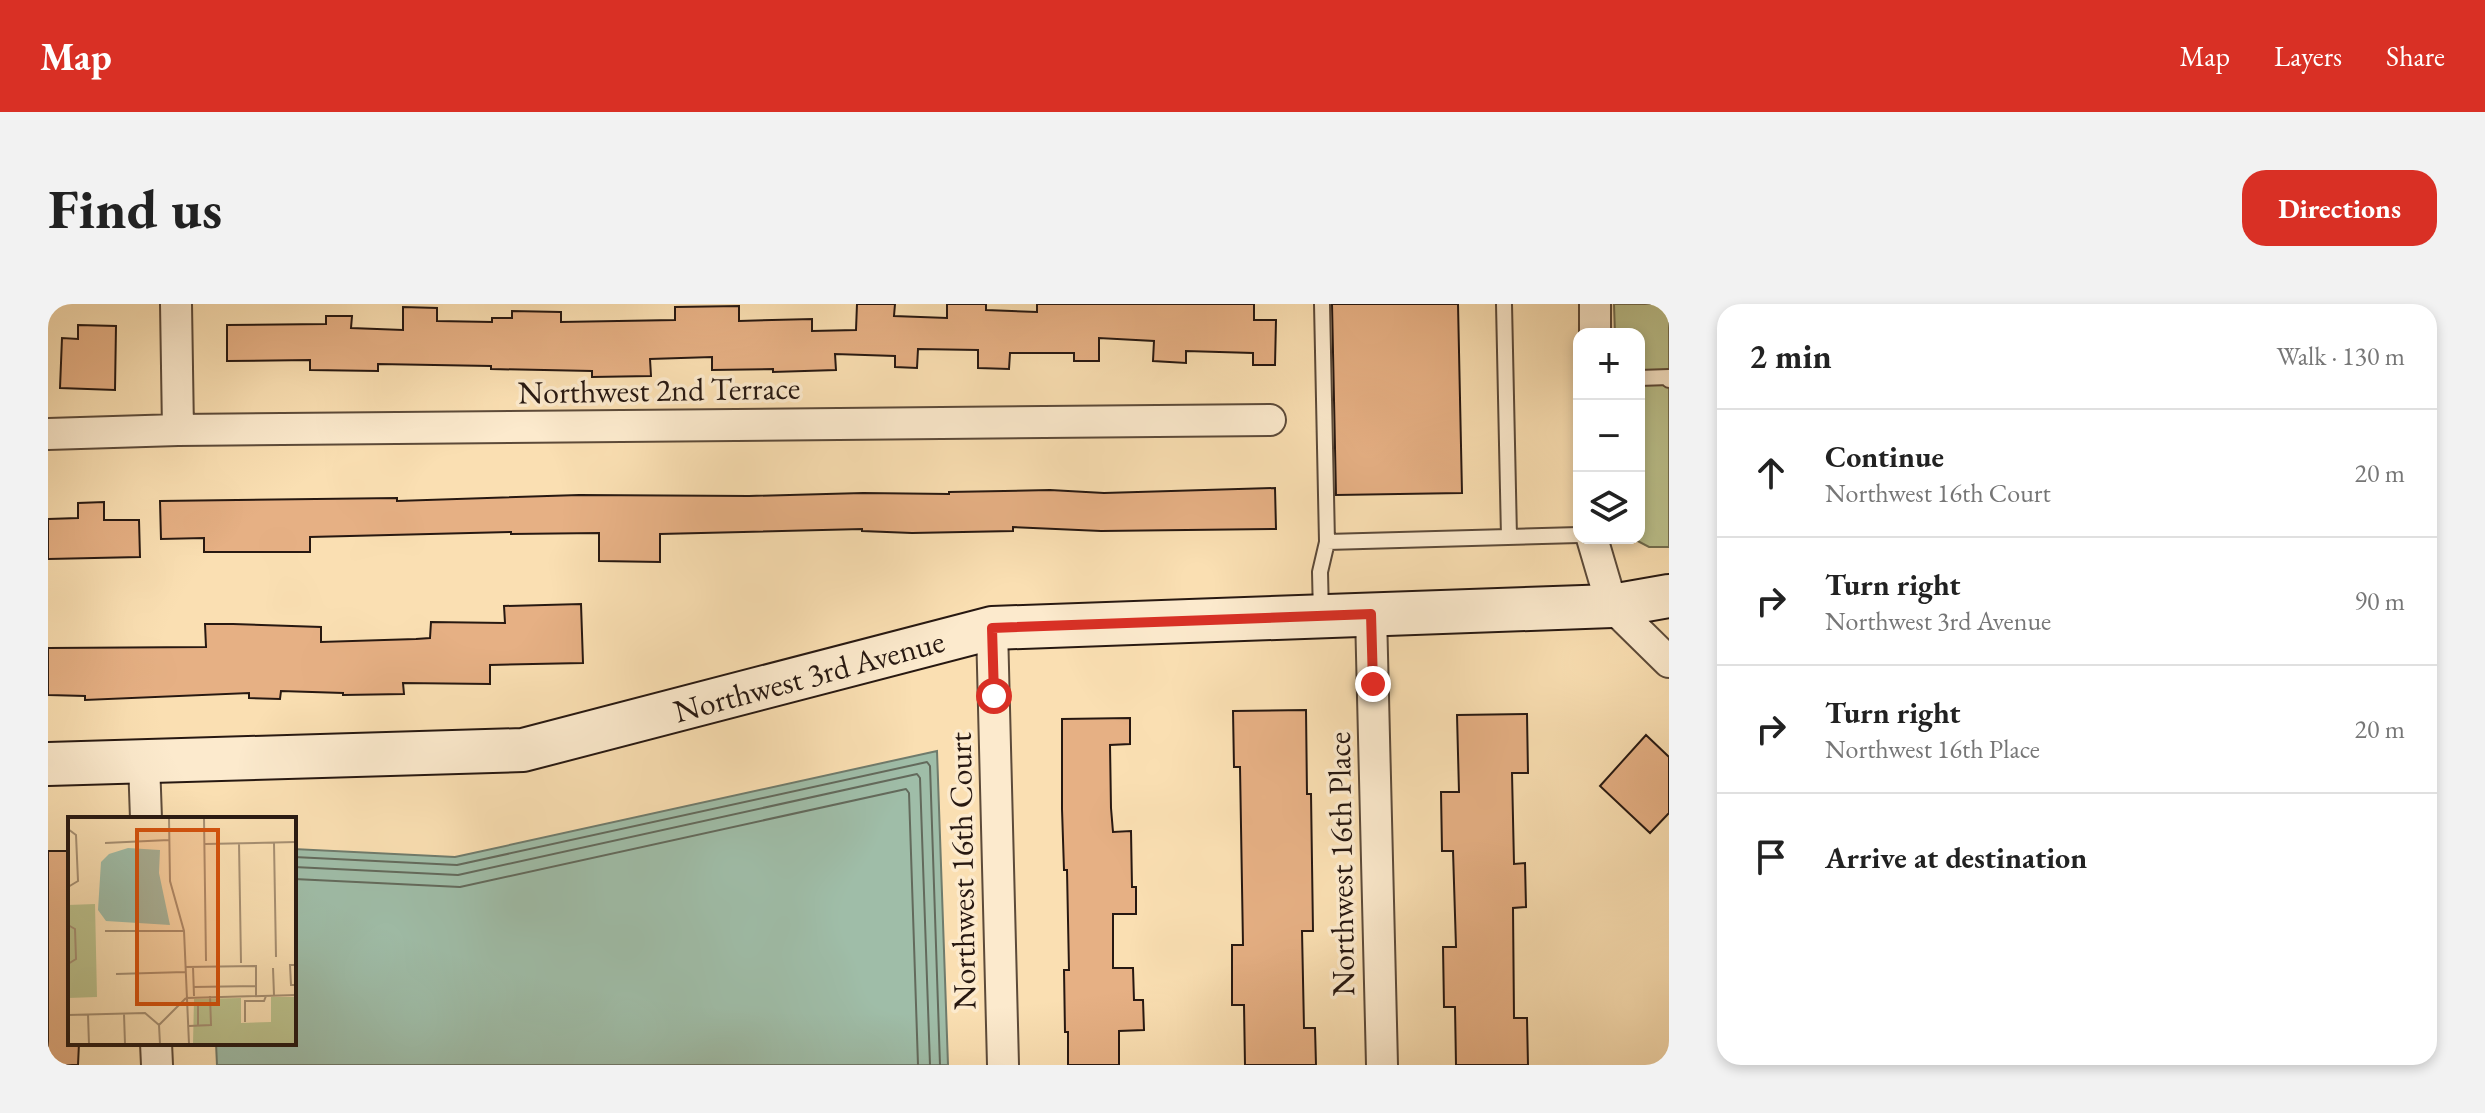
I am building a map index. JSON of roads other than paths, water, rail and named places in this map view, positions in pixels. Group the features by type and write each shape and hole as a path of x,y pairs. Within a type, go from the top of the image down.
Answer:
{"street":[{"path":"176,304 178,430"},
{"path":"1595,304 1595,328"},
{"name":"Northwest 2nd Terrace","path":"48,434 178,430 1270,420"},
{"path":"1594,544 1612,606 1669,662"},
{"name":"Northwest 3rd Avenue","path":"48,764 523,750 992,628 1612,606 1669,596"},
{"name":"Northwest 16th Place","path":"1371,614 1382,1065"},
{"name":"Northwest 16th Court","path":"992,628 1003,1065"},
{"path":"144,761 146,817"},
{"path":"156,1045 157,1065"}],"lane":[{"path":"1321,616 1320,572 1327,542 1322,304"},
{"path":"1504,304 1509,537"},
{"path":"1645,378 1669,377 1669,380"},
{"path":"1327,542 1573,535"}],"water":[{"path":"937,751 948,1065 217,1065 216,1045 296,1045 296,849 455,857"}]}
